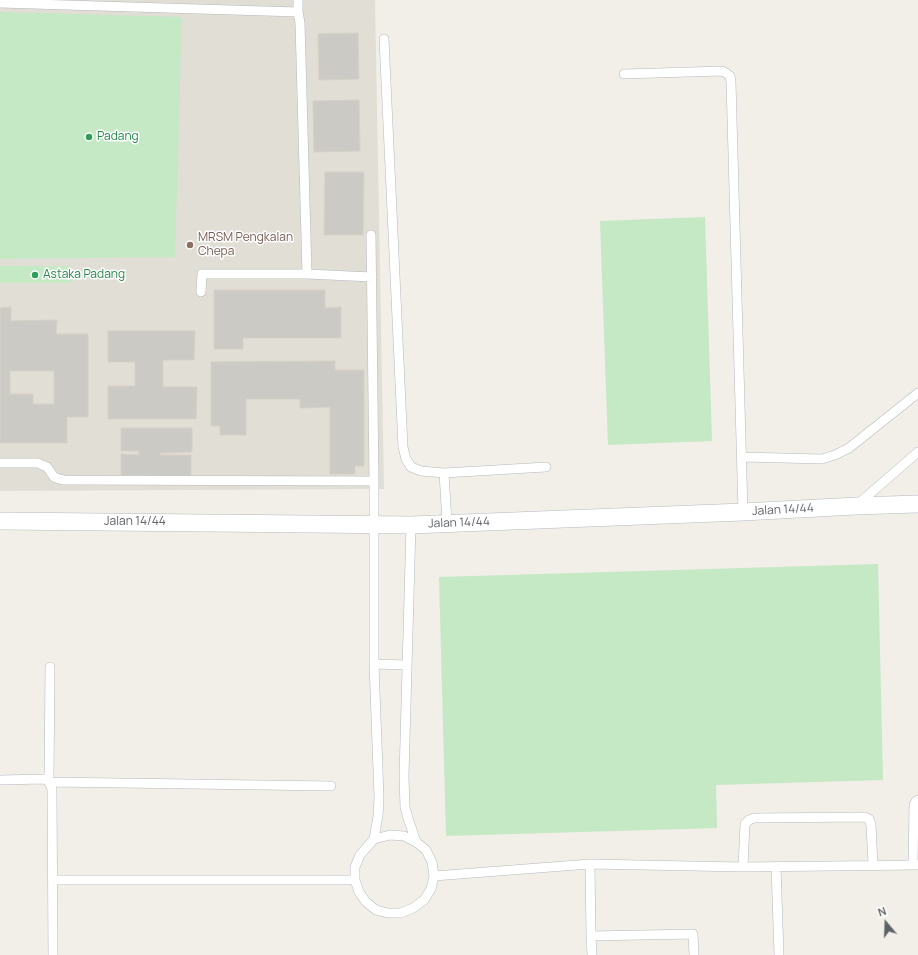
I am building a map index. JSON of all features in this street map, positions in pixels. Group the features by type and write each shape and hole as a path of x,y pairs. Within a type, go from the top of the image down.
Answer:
{"street":[{"name":"Jalan 14/44","path":"0,521 411,525 918,504"}],"lane":[{"path":"298,0 300,23 307,274"},
{"path":"0,3 298,12"},
{"path":"384,39 403,447 406,459 411,467 421,471 444,473 546,466"},
{"path":"624,74 722,71 730,76 743,512"},
{"path":"371,235 374,481 374,664 379,797 378,816 374,839 360,855 355,867 355,880 362,897 376,910 388,913 401,913 413,908 424,900 431,889 434,876 432,862 426,850 416,842 404,836 390,835 374,839"},
{"path":"201,292 202,274 307,274 372,278"},
{"path":"742,458 822,458 835,455 849,448 918,394"},
{"path":"856,506 918,452"},
{"path":"0,463 42,464 47,467 54,476 64,480 374,481"},
{"path":"444,473 447,523"},
{"path":"411,525 404,793 405,807 416,842"},
{"path":"374,664 407,665"},
{"path":"50,667 49,782 52,789 53,955"},
{"path":"0,780 44,779 49,782 331,786"},
{"path":"434,876 590,864 743,867 916,865 916,827 914,805 918,800"},
{"path":"743,867 746,824 749,820 754,818 865,817 869,819 871,824 873,865"},
{"path":"590,864 592,955"},
{"path":"776,866 779,955"},
{"path":"52,880 355,880"},
{"path":"591,936 693,934 694,955"}],"shaded area":[{"name":"MRSM Pengkalan Chepa","path":"0,0 375,0 384,489 0,491"}],"green space":[{"name":"Padang","path":"0,12 182,17 175,257 0,259"},
{"path":"705,217 712,441 608,445 600,221"},
{"name":"Astaka Padang","path":"0,266 71,266 71,283 0,283"},
{"path":"878,564 883,780 716,785 717,828 446,836 439,577"}],"building":[{"path":"358,33 359,79 319,80 318,34"},
{"path":"359,100 360,151 314,152 313,101"},
{"path":"325,172 364,172 363,235 324,235"},
{"path":"214,290 325,290 325,308 341,307 341,338 243,338 243,349 214,349"},
{"path":"11,307 11,321 57,320 56,334 88,334 88,417 67,417 67,443 0,443 0,308","holes":["10,371 54,371 54,404 33,404 33,394 10,394"]},
{"path":"108,331 195,331 194,360 163,360 163,387 197,387 196,419 108,419 108,386 135,386 135,362 108,362"},
{"path":"335,361 335,370 364,370 364,466 355,466 355,474 330,474 330,407 300,408 300,399 246,399 246,435 220,435 220,426 211,426 211,362"},
{"path":"121,428 192,428 192,452 160,453 160,455 191,455 191,476 121,476 121,454 139,455 139,451 121,451"}],"place":[{"name":"Padang","path":"89,137"},
{"name":"MRSM Pengkalan Chepa","path":"190,245"},
{"name":"Astaka Padang","path":"35,275"}]}
